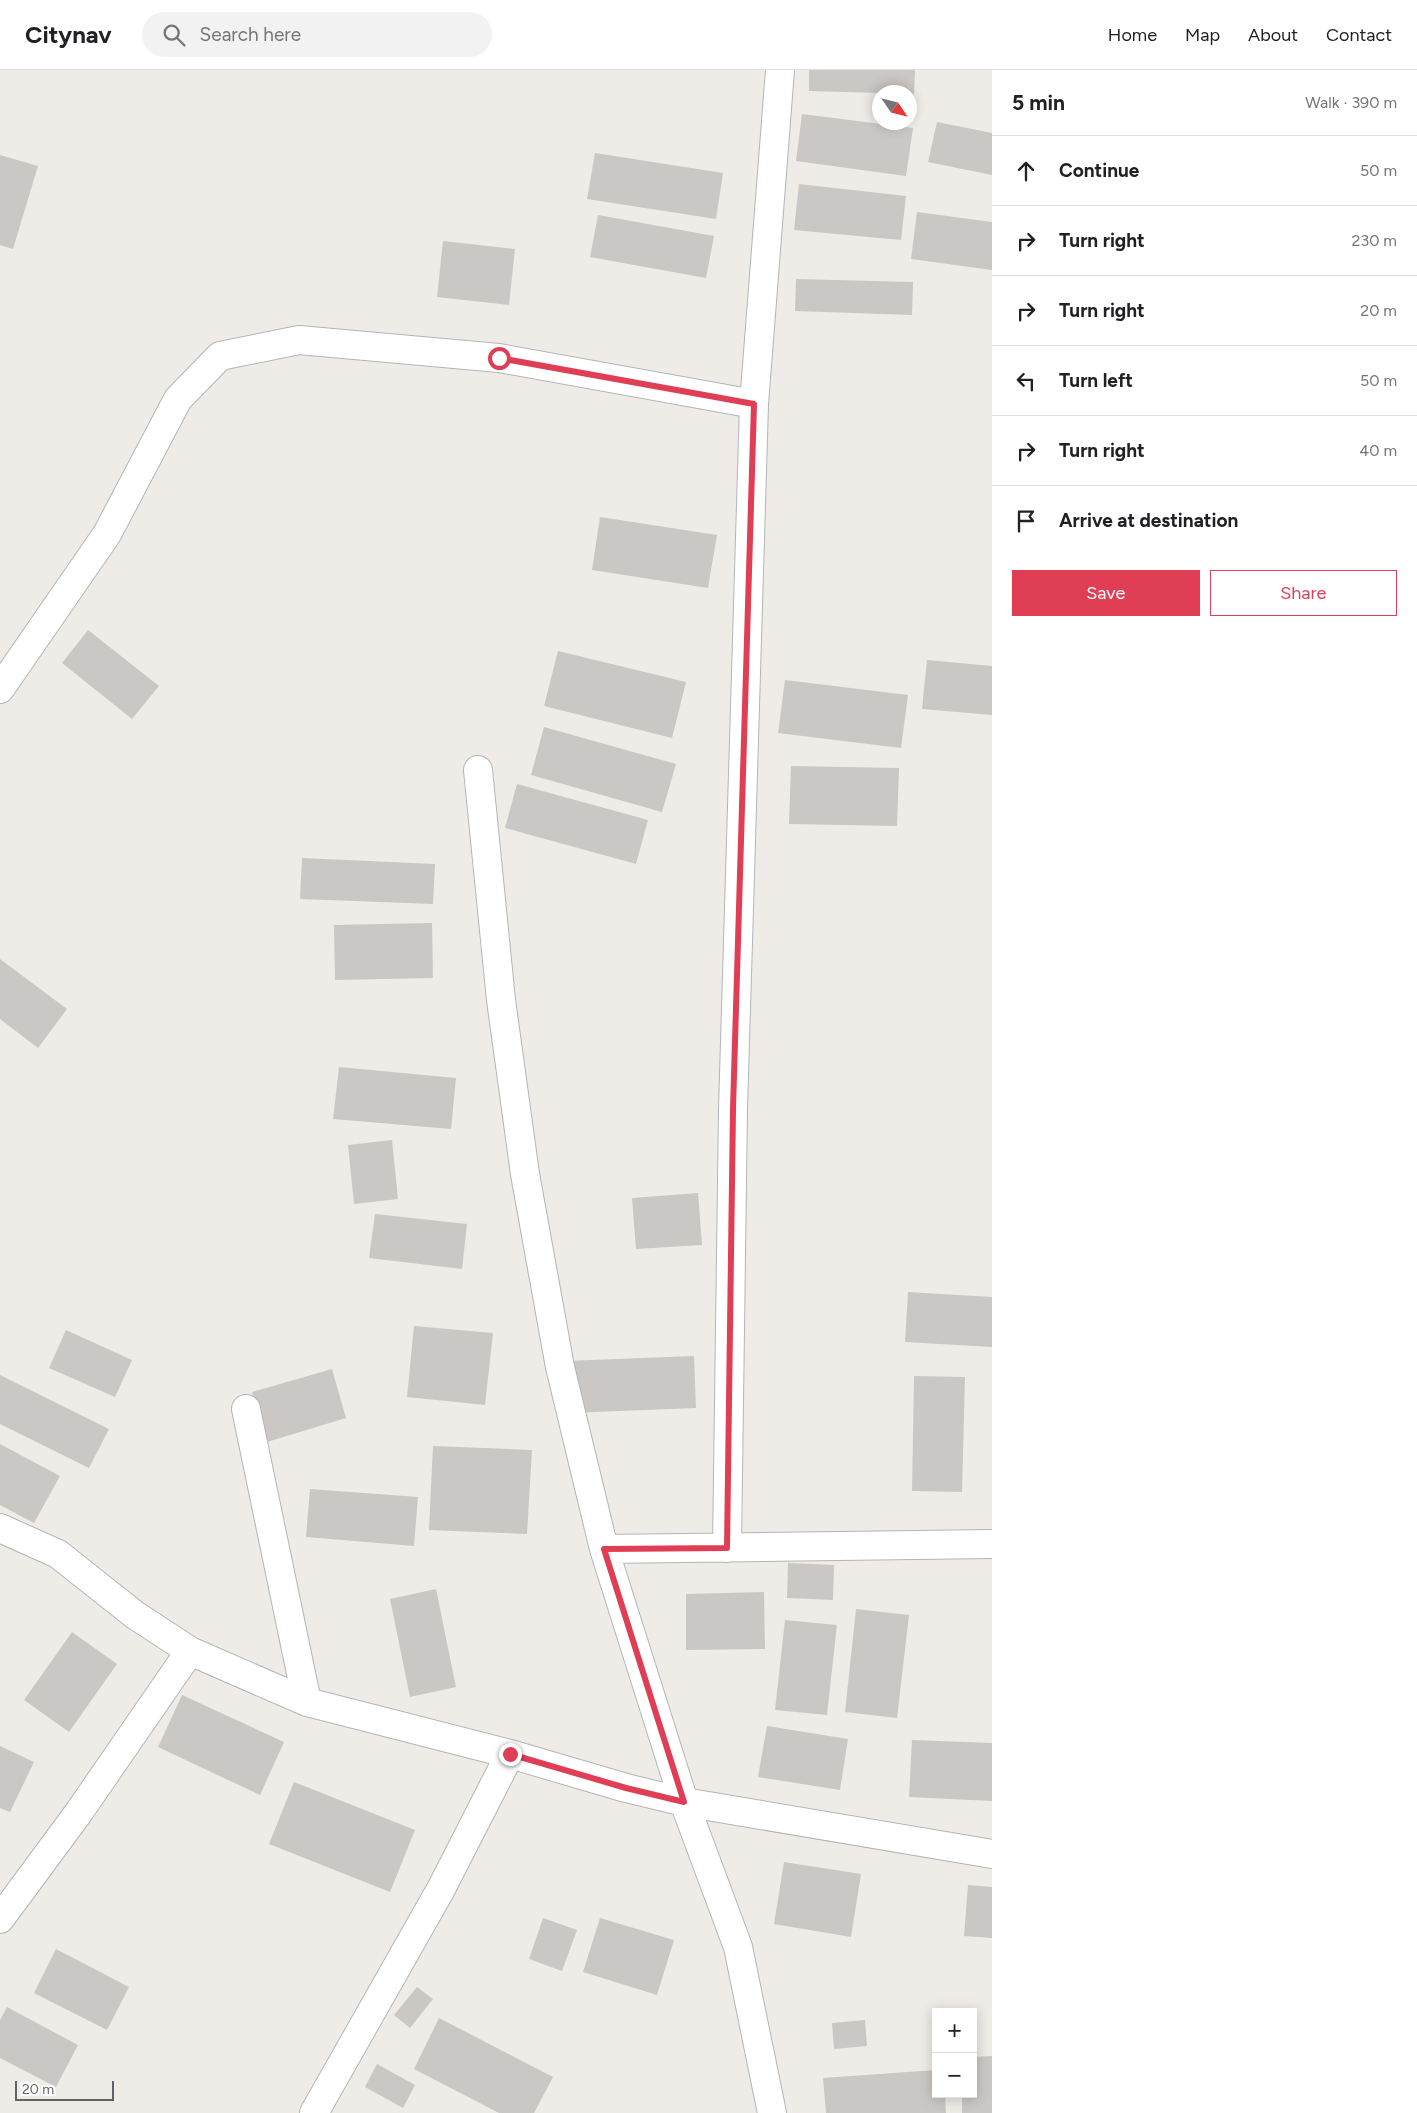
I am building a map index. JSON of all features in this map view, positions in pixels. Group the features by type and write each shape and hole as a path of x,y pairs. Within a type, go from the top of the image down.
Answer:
{"street":[{"path":"727,1548 733,1109 754,404 780,70"},
{"path":"0,689 107,534 178,399 220,356 299,340 499,358 754,404"},
{"path":"478,770 501,1000 526,1174 560,1367 604,1549 684,1802 738,1948 772,2113"},
{"path":"246,1409 307,1702"},
{"path":"0,1528 58,1554 135,1615 190,1651 307,1702 510,1754 626,1788 684,1802 992,1854"},
{"path":"604,1549 992,1544"},
{"path":"0,1919 79,1812 190,1651"},
{"path":"314,2113 441,1889 510,1754"}],"building":[{"path":"809,70 915,70 914,85 872,85 872,93 809,91"},
{"path":"802,114 872,123 872,130 913,130 906,176 796,161"},
{"path":"937,122 992,133 992,175 928,162"},
{"path":"595,153 723,173 716,219 587,199"},
{"path":"0,155 38,166 13,249 0,245"},
{"path":"799,184 906,196 901,240 794,230"},
{"path":"917,212 992,222 992,270 911,259"},
{"path":"598,215 714,236 706,278 590,257"},
{"path":"443,241 515,249 509,305 437,297"},
{"path":"796,279 913,282 912,315 795,311"},
{"path":"600,517 717,535 708,588 592,570"},
{"path":"88,630 159,686 132,719 62,663"},
{"path":"558,651 686,682 672,738 544,706"},
{"path":"927,660 992,666 992,715 922,709"},
{"path":"785,680 908,695 901,748 778,733"},
{"path":"544,727 676,764 662,812 531,775"},
{"path":"791,766 899,768 897,826 789,824"},
{"path":"517,784 648,820 636,864 505,828"},
{"path":"302,858 435,864 433,904 300,899"},
{"path":"432,923 433,978 335,980 334,925"},
{"path":"0,959 67,1009 38,1048 0,1019"},
{"path":"339,1067 456,1078 451,1129 333,1119"},
{"path":"392,1140 398,1199 354,1204 348,1145"},
{"path":"698,1193 702,1245 636,1249 632,1198"},
{"path":"375,1214 467,1224 462,1269 369,1258"},
{"path":"908,1292 992,1297 992,1347 905,1342"},
{"path":"414,1326 493,1333 485,1405 407,1397"},
{"path":"66,1330 132,1360 115,1397 49,1368"},
{"path":"694,1356 696,1408 568,1413 565,1361"},
{"path":"332,1369 346,1418 267,1442 252,1392"},
{"path":"0,1375 109,1429 89,1468 0,1424"},
{"path":"914,1376 965,1377 962,1492 912,1491"},
{"path":"0,1444 60,1476 34,1523 0,1505"},
{"path":"433,1446 532,1450 527,1534 429,1530"},
{"path":"310,1489 418,1497 414,1546 306,1537"},
{"path":"788,1563 834,1565 833,1600 787,1598"},
{"path":"436,1589 456,1687 410,1697 390,1599"},
{"path":"764,1592 765,1649 686,1650 686,1594"},
{"path":"856,1609 909,1615 897,1718 845,1712"},
{"path":"785,1620 837,1625 827,1715 775,1710"},
{"path":"72,1632 117,1664 69,1732 24,1700"},
{"path":"182,1695 284,1742 260,1795 158,1747"},
{"path":"767,1726 848,1739 840,1790 758,1777"},
{"path":"912,1740 992,1743 992,1801 909,1797"},
{"path":"0,1746 34,1762 10,1812 0,1808"},
{"path":"294,1782 415,1830 390,1892 269,1844"},
{"path":"784,1862 861,1874 851,1937 774,1924"},
{"path":"968,1885 992,1887 992,1938 964,1936"},
{"path":"543,1918 577,1930 562,1971 529,1959"},
{"path":"600,1918 674,1940 657,1995 583,1972"},
{"path":"56,1949 129,1987 107,2030 34,1993"},
{"path":"417,1987 433,1999 410,2028 394,2015"},
{"path":"7,2007 78,2045 56,2087 0,2058 0,2020"},
{"path":"439,2018 553,2077 534,2113 499,2113 414,2069"},
{"path":"865,2020 867,2046 834,2049 832,2023"},
{"path":"992,2056 992,2113 962,2113 962,2098 977,2098 977,2057"},
{"path":"377,2064 415,2085 403,2108 365,2087"},
{"path":"932,2070 932,2098 945,2098 946,2113 826,2113 823,2078"}],"route":[{"path":"499,358 754,404 733,1109 727,1548 604,1549 684,1802 626,1788 510,1754"}]}
